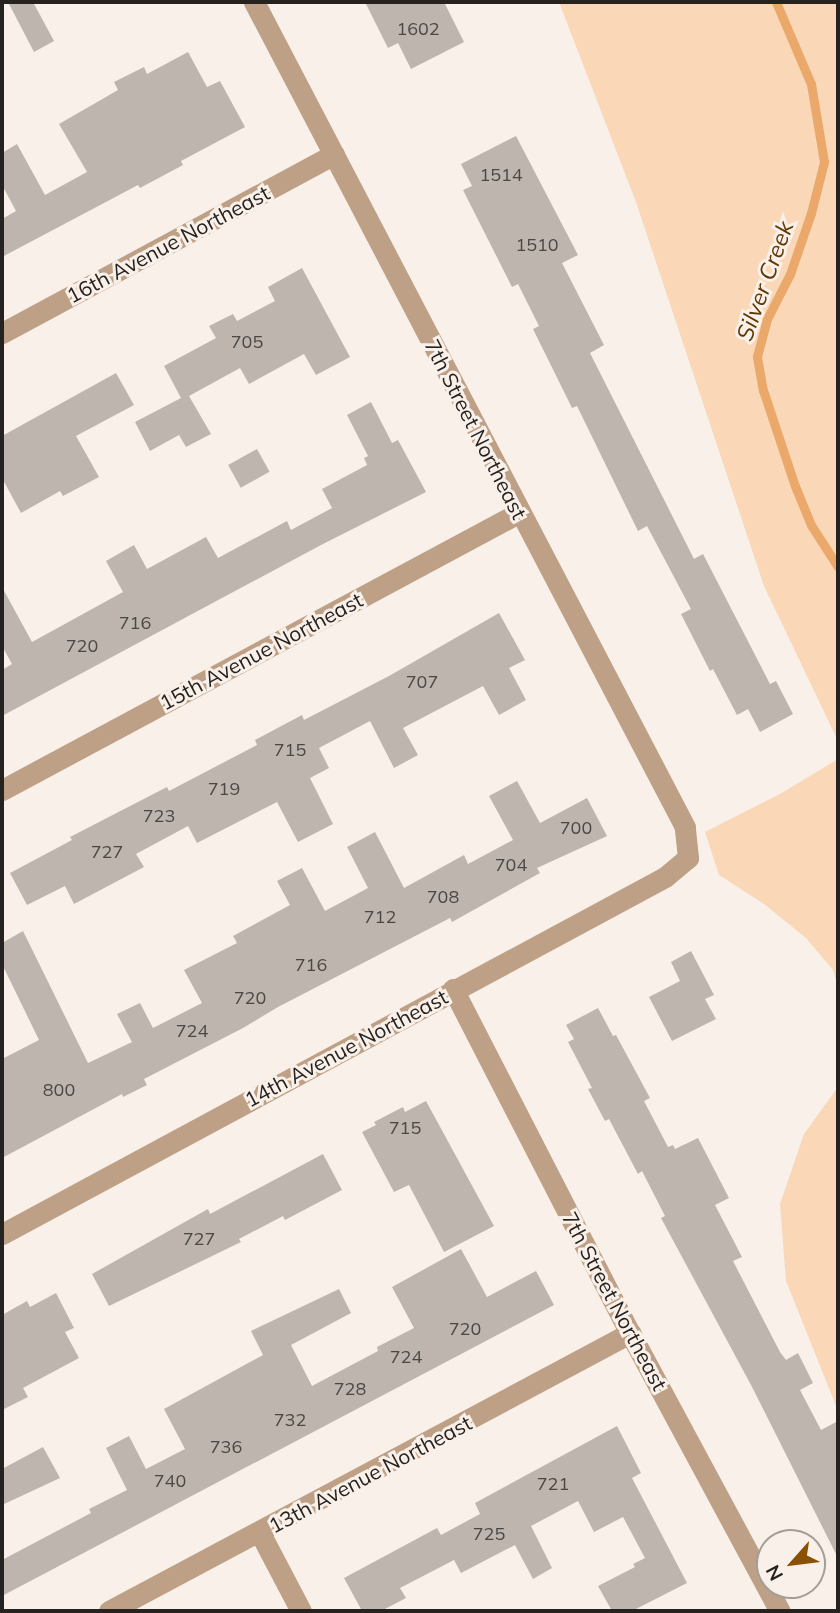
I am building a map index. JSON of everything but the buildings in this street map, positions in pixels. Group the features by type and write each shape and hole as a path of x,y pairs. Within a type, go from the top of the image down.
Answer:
{"street":[{"name":"7th Street Northeast","path":"254,2 685,827 688,858"},
{"name":"16th Avenue Northeast","path":"2,333 334,154"},
{"name":"15th Avenue Northeast","path":"2,790 520,512"},
{"name":"14th Avenue Northeast","path":"2,1234 665,877 688,858"},
{"name":"7th Street Northeast","path":"453,989 630,1333 780,1611"},
{"name":"13th Avenue Northeast","path":"109,1611 260,1533 630,1333"},
{"path":"260,1533 300,1611"}],"shaded area":[{"path":"559,2 838,2 838,741 764,586 636,202"},
{"path":"838,759 838,987 833,970 806,938 764,904 719,875 705,832 780,794"},
{"path":"838,1087 838,1411 786,1281 780,1204 804,1134"}],"waterway":[{"name":"Silver Creek","path":"776,2 811,84 824,162 811,213 790,274 767,319 757,357 763,390 795,486 811,525 838,567"}]}
